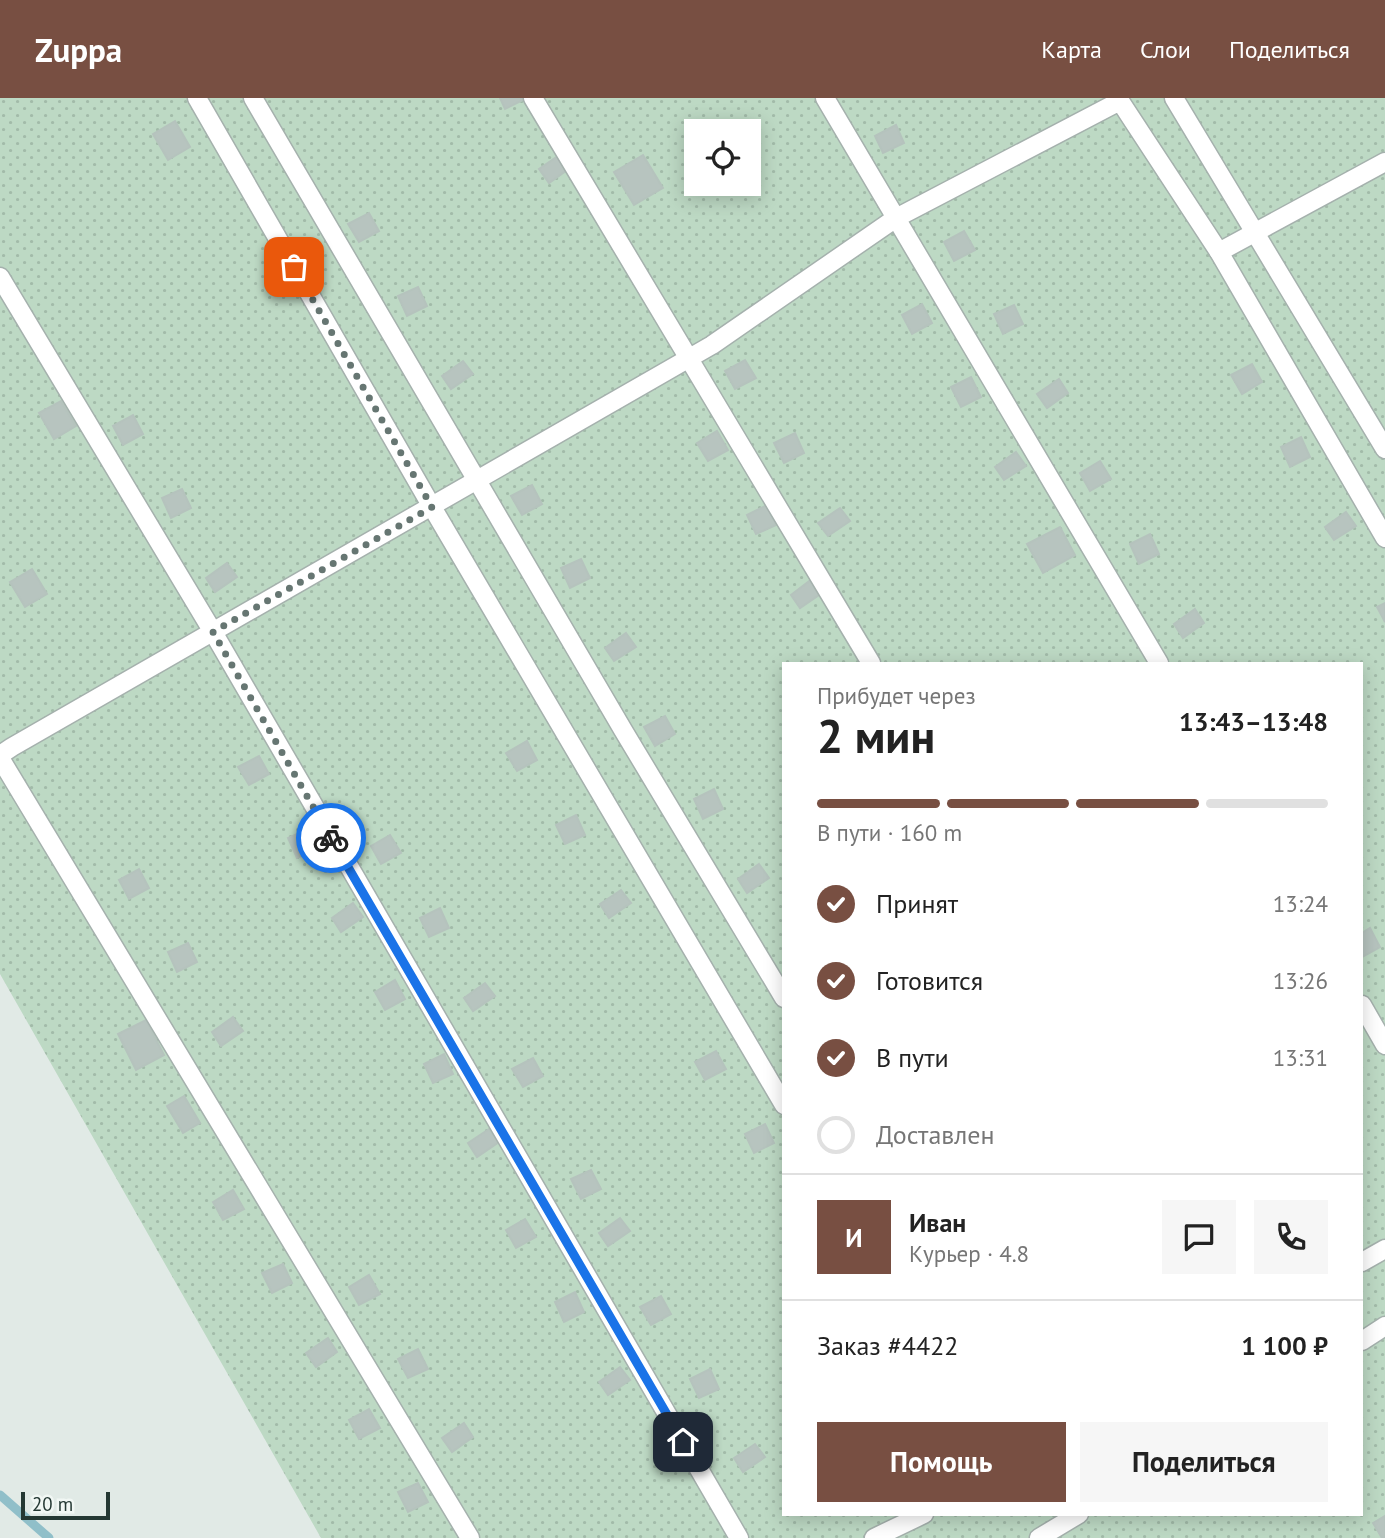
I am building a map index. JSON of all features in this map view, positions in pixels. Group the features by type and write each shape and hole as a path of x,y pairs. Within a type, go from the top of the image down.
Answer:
{"lane":[{"path":"197,98 432,507 782,1102"},
{"path":"253,98 477,482 782,995"},
{"path":"533,98 870,662"},
{"path":"825,98 1158,662"},
{"path":"1174,98 1385,449"},
{"path":"470,1538 0,757 12,747 712,345 896,218 1119,100 1219,252 1385,538"},
{"path":"1219,252 1385,162"},
{"path":"0,277 213,632 739,1538"},
{"path":"1363,1007 1385,1045"},
{"path":"1363,1261 1385,1249"},
{"path":"1363,1340 1385,1326"},
{"path":"874,1538 920,1516"},
{"path":"1040,1538 1076,1516"}],"green space":[{"path":"0,98 1385,98 1385,1538 321,1538 0,974"}],"building":[{"path":"500,98 524,98 525,99 505,109"},
{"path":"175,121 190,147 168,160 153,134"},
{"path":"896,125 904,143 883,153 875,136"},
{"path":"561,154 570,168 549,183 539,169"},
{"path":"643,155 663,188 634,205 614,172"},
{"path":"369,213 379,231 359,242 348,224"},
{"path":"964,231 975,250 954,261 944,242"},
{"path":"418,287 427,306 407,316 398,296"},
{"path":"922,304 932,323 912,334 902,315"},
{"path":"1014,305 1023,324 1003,334 994,314"},
{"path":"745,360 756,378 735,389 725,371"},
{"path":"463,361 473,374 451,389 442,376"},
{"path":"1252,364 1262,382 1242,394 1231,375"},
{"path":"971,377 981,397 961,407 951,387"},
{"path":"1059,379 1068,393 1047,408 1037,394"},
{"path":"61,401 76,426 54,439 39,413"},
{"path":"133,415 143,434 123,445 113,426"},
{"path":"717,431 728,450 708,461 697,443"},
{"path":"795,433 804,453 784,463 774,443"},
{"path":"1301,437 1310,457 1290,467 1281,447"},
{"path":"1016,452 1026,466 1004,480 995,467"},
{"path":"1100,461 1111,479 1090,491 1080,473"},
{"path":"532,485 542,504 522,515 511,496"},
{"path":"182,489 191,508 171,518 162,498"},
{"path":"767,505 776,525 756,534 747,515"},
{"path":"840,508 850,521 828,536 818,523"},
{"path":"1346,512 1356,526 1334,540 1325,527"},
{"path":"1060,527 1075,555 1043,573 1027,544"},
{"path":"1150,534 1159,554 1139,564 1130,544"},
{"path":"581,559 590,578 570,588 561,568"},
{"path":"227,563 237,577 215,592 206,578"},
{"path":"32,569 47,594 25,607 10,582"},
{"path":"812,579 822,593 800,608 791,595"},
{"path":"1385,603 1385,622 1377,607"},
{"path":"1195,609 1204,623 1183,638 1174,624"},
{"path":"626,633 636,647 614,661 605,648"},
{"path":"665,716 675,734 655,746 644,727"},
{"path":"527,741 537,760 517,771 506,753"},
{"path":"259,756 269,774 249,785 238,767"},
{"path":"714,789 723,809 703,819 694,799"},
{"path":"576,815 585,835 565,844 556,825"},
{"path":"308,829 317,849 297,858 288,838"},
{"path":"390,835 401,853 381,864 371,846"},
{"path":"759,864 769,878 747,893 738,879"},
{"path":"139,869 149,888 129,899 119,880"},
{"path":"621,890 631,903 609,918 600,904"},
{"path":"353,903 363,917 341,932 332,918"},
{"path":"440,908 449,928 429,937 420,918"},
{"path":"1370,928 1380,947 1363,956 1363,932"},
{"path":"188,943 197,962 177,972 168,952"},
{"path":"395,980 405,999 385,1010 375,992"},
{"path":"485,983 495,996 473,1011 464,998"},
{"path":"233,1017 243,1031 221,1046 212,1032"},
{"path":"146,1020 164,1055 136,1070 118,1034"},
{"path":"716,1051 726,1069 705,1080 695,1062"},
{"path":"444,1054 453,1074 433,1083 424,1064"},
{"path":"533,1058 543,1076 523,1087 512,1069"},
{"path":"184,1096 200,1123 183,1133 167,1106"},
{"path":"765,1124 774,1143 754,1153 745,1134"},
{"path":"489,1129 499,1142 477,1157 468,1143"},
{"path":"591,1170 601,1189 581,1199 571,1179"},
{"path":"233,1190 244,1209 223,1220 213,1202"},
{"path":"620,1218 630,1231 608,1246 599,1233"},
{"path":"525,1219 536,1237 516,1248 506,1230"},
{"path":"283,1264 292,1283 272,1293 262,1273"},
{"path":"369,1275 380,1294 359,1305 349,1287"},
{"path":"575,1292 584,1312 564,1322 555,1302"},
{"path":"661,1296 671,1314 651,1325 640,1307"},
{"path":"328,1338 337,1352 316,1367 306,1353"},
{"path":"418,1349 428,1369 408,1378 398,1359"},
{"path":"620,1367 630,1380 608,1395 599,1382"},
{"path":"710,1369 719,1389 699,1398 690,1379"},
{"path":"369,1409 380,1428 359,1439 349,1420"},
{"path":"464,1423 473,1437 452,1452 442,1438"},
{"path":"755,1444 765,1457 743,1472 734,1458"},
{"path":"418,1483 428,1502 408,1512 398,1492"},
{"path":"1385,1516 1385,1538 1382,1538 1373,1523"}],"waterway":[{"path":"0,1495 49,1538"}],"way so far":[{"path":"294,267 432,507 213,632 331,838"}],"route":[{"path":"331,838 683,1442"}]}
